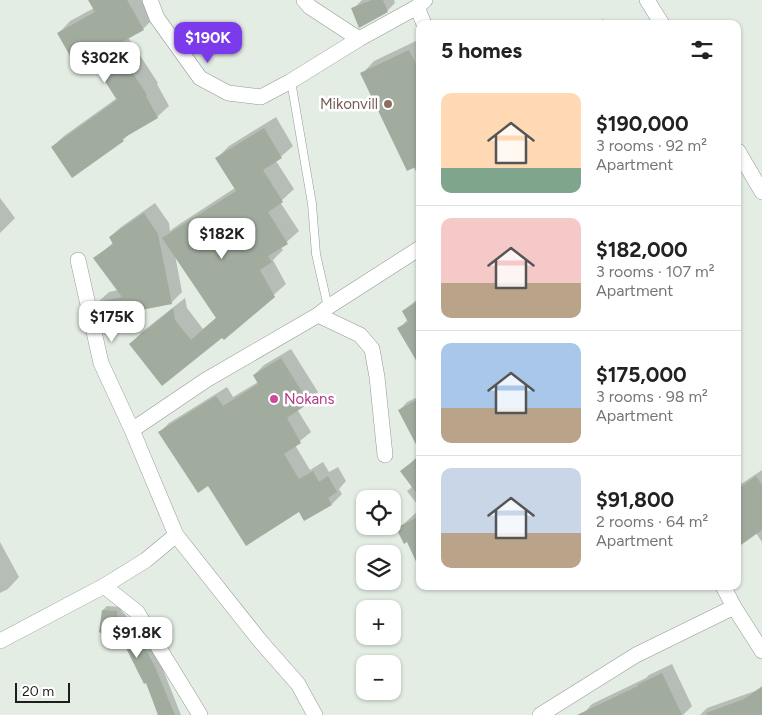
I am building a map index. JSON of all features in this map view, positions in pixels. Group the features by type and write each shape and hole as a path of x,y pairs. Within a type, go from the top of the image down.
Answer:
{"street":[{"path":"150,0 157,18 200,78 228,93 261,97 421,3 423,20"},
{"path":"304,0 310,7 359,39"},
{"path":"647,0 660,20"},
{"path":"741,156 762,192"},
{"path":"132,430 206,380 323,311 416,251"},
{"path":"78,260 101,363 132,430 176,535 261,642 298,684 315,715"},
{"path":"323,311 360,335 372,348 385,455"},
{"path":"0,640 104,586 146,560 176,535"},
{"path":"104,586 137,612 200,715"},
{"path":"725,590 734,608 762,651"},
{"path":"548,713 636,655 734,608"}],"lane":[{"path":"291,81 312,204 323,311"}],"building":[{"path":"88,0 127,0 144,30 115,46 147,95 158,118 122,139 124,141 72,178 51,147 117,100 91,60 77,68 57,33 95,12"},
{"path":"372,0 383,0 388,12 359,28 351,8"},
{"path":"409,50 416,64 416,167 407,171 360,73"},
{"path":"264,128 282,158 263,170 283,202 268,212 288,244 268,256 272,262 260,270 275,297 224,340 222,338 162,386 129,344 173,308 175,320 191,340 216,318 162,238 236,191 215,158"},
{"path":"144,213 158,234 172,304 101,318 97,302 122,297 93,258 113,244 109,237"},
{"path":"416,302 416,360 397,328 408,322 402,311"},
{"path":"281,358 309,403 287,418 301,443 284,454 299,479 313,471 319,482 328,476 337,492 328,498 332,505 304,521 299,512 246,546 208,486 198,493 158,432 216,396 223,406 258,384 253,375"},
{"path":"416,400 416,444 398,410"},
{"path":"416,459 416,493 400,471"},
{"path":"756,476 762,485 762,530 741,545 741,487"},
{"path":"416,518 416,561 407,542 404,544 400,535 401,526"},
{"path":"102,610 117,611 117,615 130,630 137,633 155,667 175,715 158,715 146,683 144,684 124,644 99,632"},
{"path":"662,673 682,715 577,715 638,686"},
{"path":"762,687 762,715 707,715 706,713 744,699"}],"place":[{"name":"Mikonvill","path":"388,104"},
{"name":"Nokans","path":"274,399"}]}
